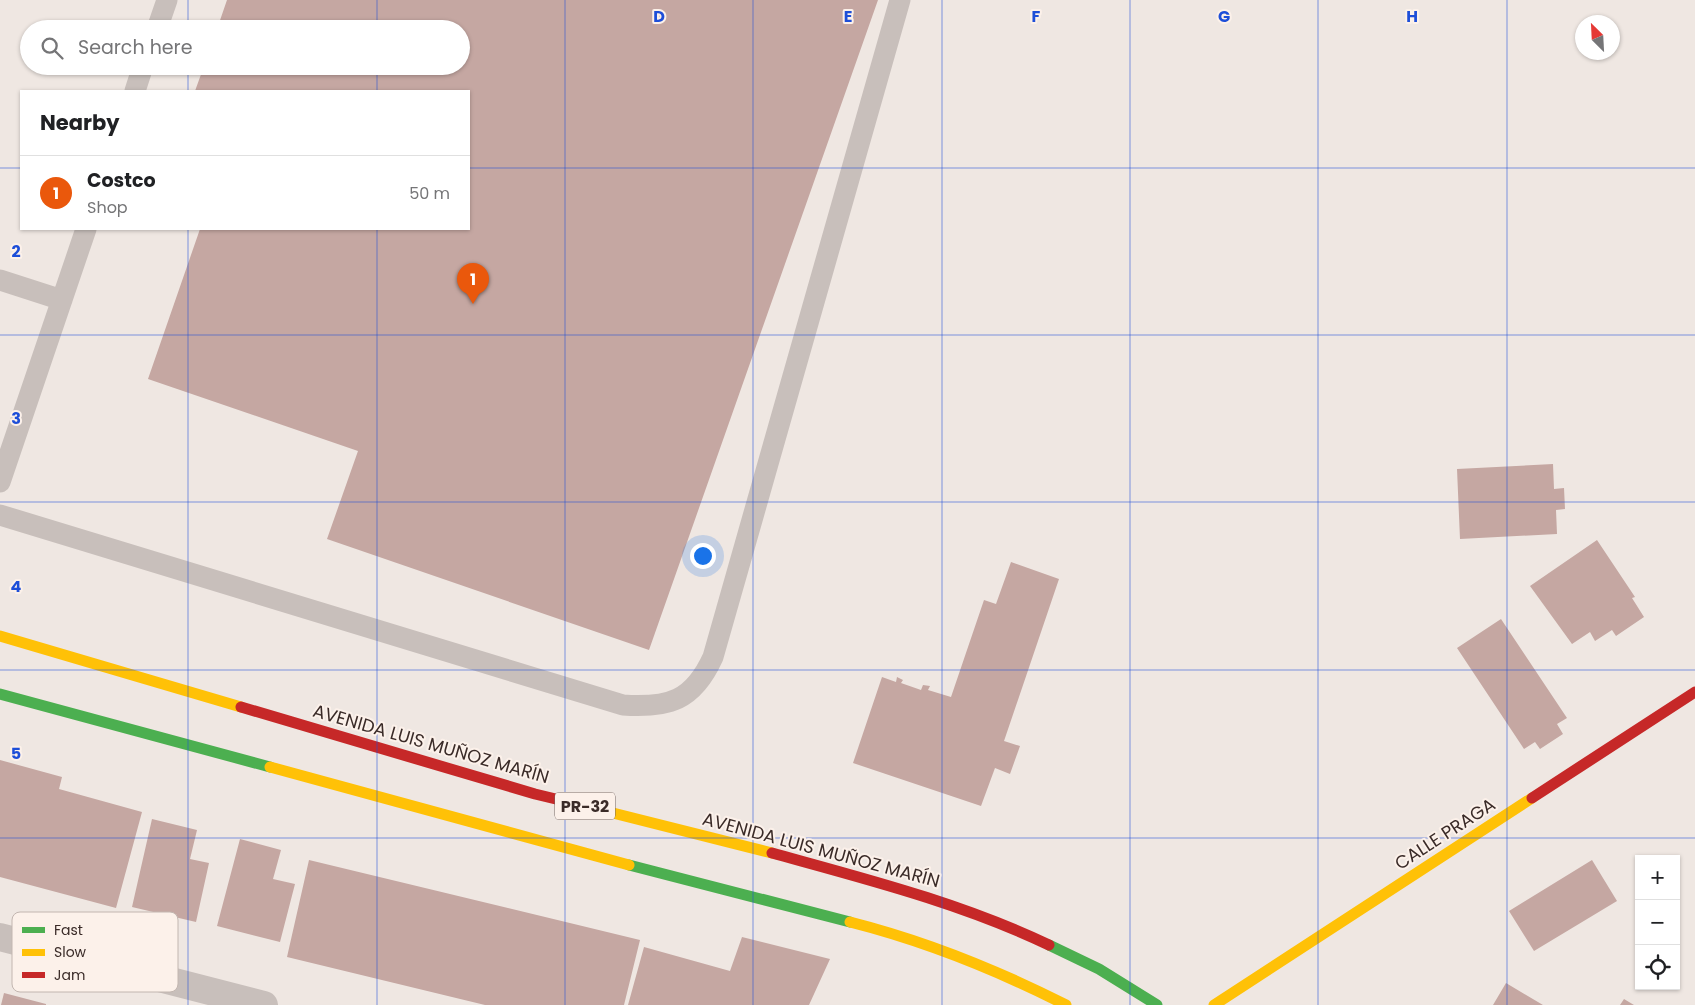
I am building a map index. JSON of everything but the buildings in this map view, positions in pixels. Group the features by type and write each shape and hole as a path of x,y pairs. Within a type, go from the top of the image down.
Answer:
{"main road":[{"name":"AVENIDA LUIS MUÑOZ MARÍN","path":"0,636 535,794 748,846 928,896 1047,945 1099,969 1157,1005"},
{"name":"CALLE PRAGA","path":"1214,1005 1695,692"},
{"name":"PR-32","path":"0,694 592,855 885,931 1008,976 1066,1005"}],"street":[{"path":"178,983 264,1005"}],"lane":[{"path":"160,20 167,0"},
{"path":"0,515 623,705 656,705 685,695 698,685 713,657 900,0"},
{"path":"134,90 140,75"},
{"path":"0,482 86,230"},
{"path":"0,280 62,300"}],"traffic: fast":[{"path":"0,694 270,767"},
{"path":"629,865 850,922"},
{"path":"1049,945 1099,969 1157,1005"}],"traffic: slow":[{"path":"0,636 241,707"},
{"path":"270,767 629,865"},
{"path":"1214,1005 1532,798"},
{"path":"589,807 772,853"},
{"path":"850,922 933,947 987,968 1066,1005"}],"traffic: jam":[{"path":"1532,798 1695,692"},
{"path":"241,707 535,794 589,807"},
{"path":"772,853 878,882 947,904 1016,930 1049,945"}],"place":[{"name":"Costco","path":"473,304"}]}
